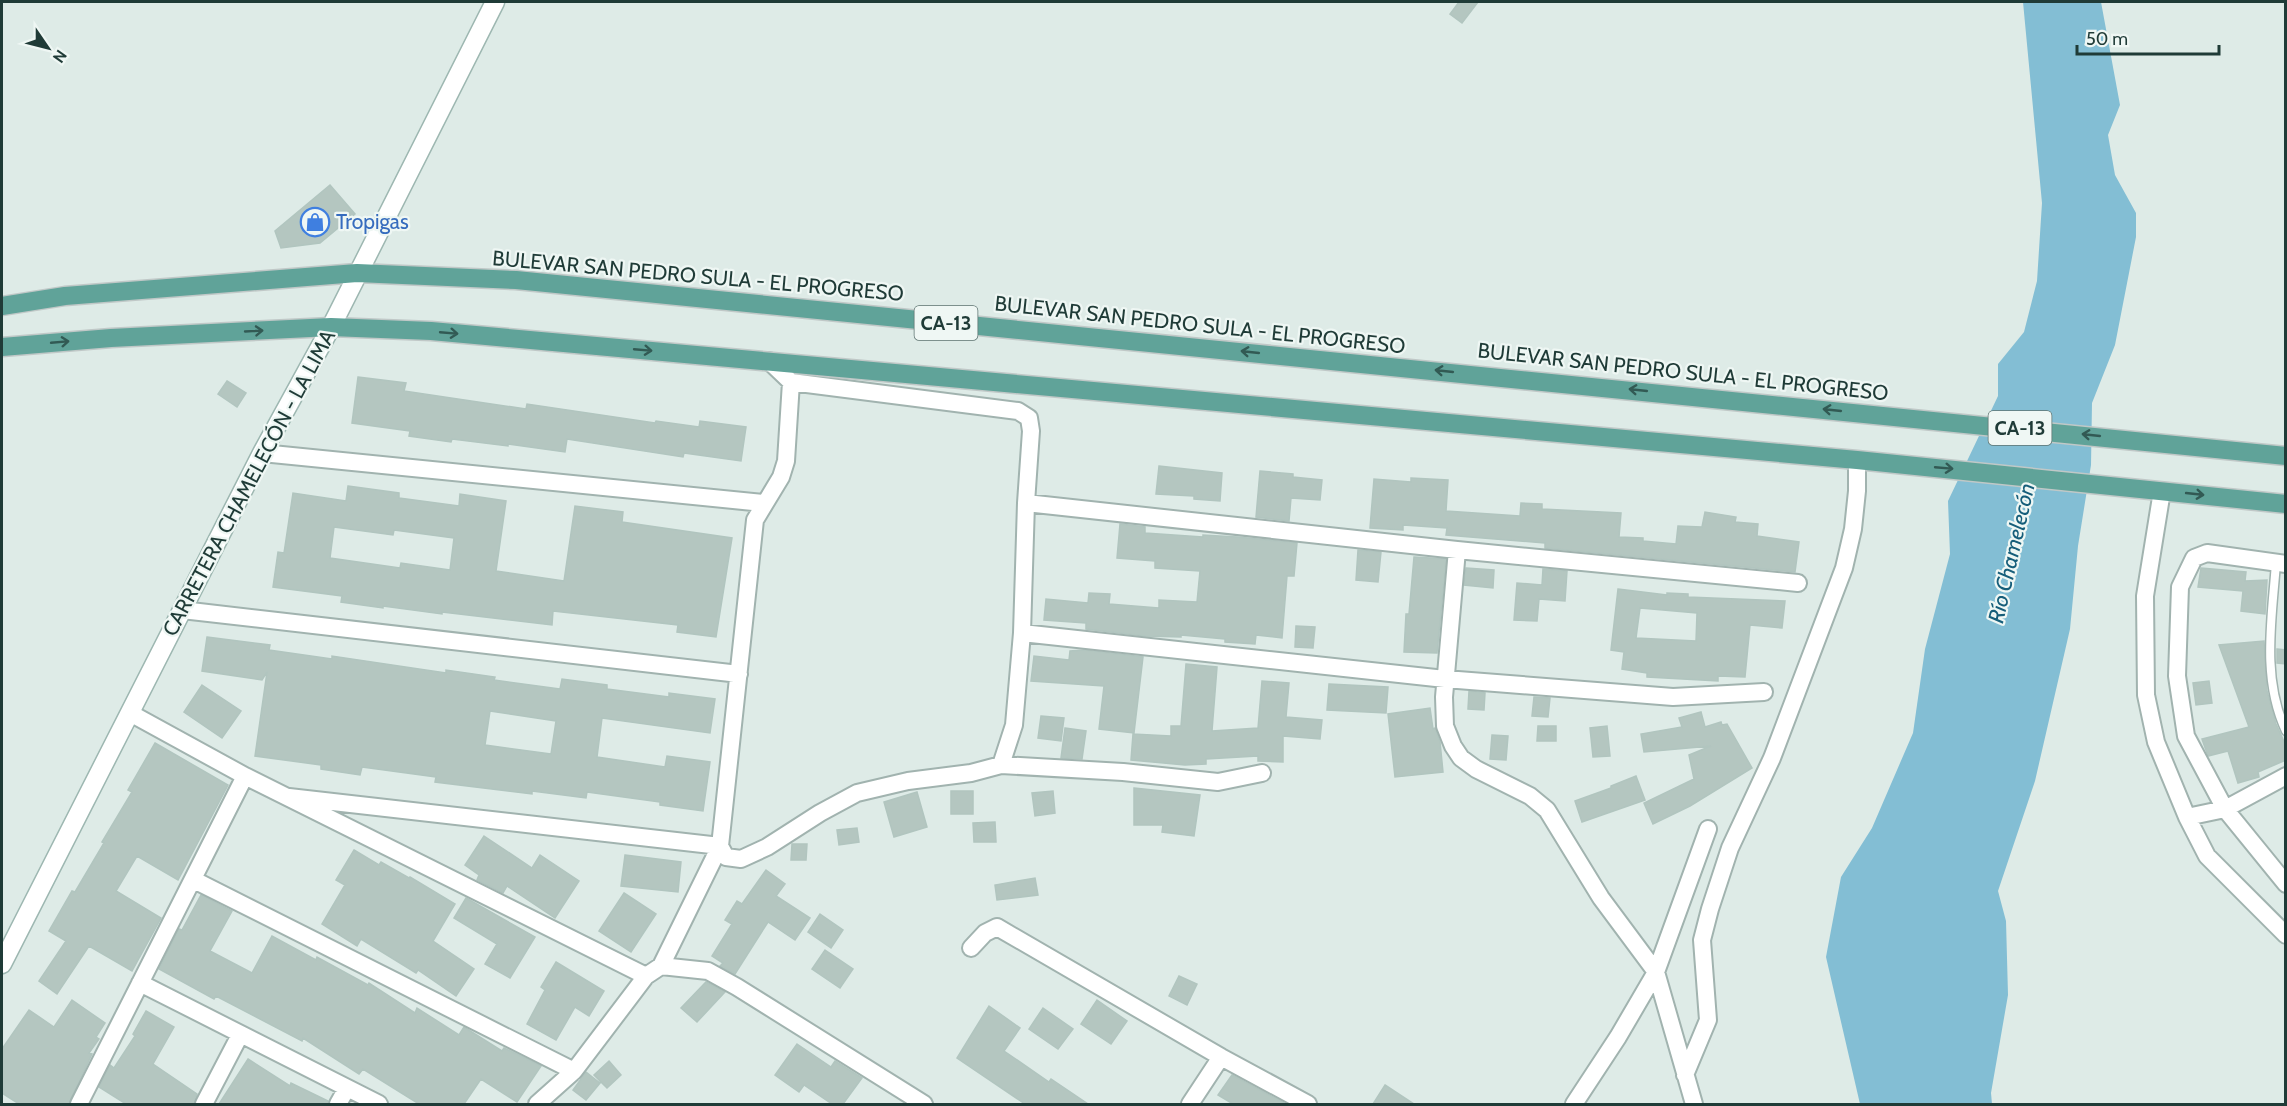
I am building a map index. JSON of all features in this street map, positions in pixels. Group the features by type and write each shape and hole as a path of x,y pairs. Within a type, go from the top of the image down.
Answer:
{"main road":[{"name":"BULEVAR SAN PEDRO SULA - EL PROGRESO","path":"2,306 65,296 357,273 528,281 2286,456"},
{"name":"CA-13","path":"2,347 111,338 330,327 431,331 1857,460 2286,504"}],"street":[{"name":"CARRETERA CHAMELECÓN - LA LIMA","path":"2,964 495,2"},
{"path":"769,361 791,382 1018,411 1029,418 1031,431 1022,633 1014,725 1001,765"},
{"path":"537,1104 574,1071 646,976 661,966 720,846 755,520 778,483 786,461 791,382"},
{"path":"262,453 764,503"},
{"path":"1686,1075 1708,1020 1702,940 1710,909 1730,849 1772,758 1844,568 1853,529 1857,460"},
{"path":"2162,491 2145,596 2146,694 2156,742 2187,817 2207,856 2286,935"},
{"path":"1026,503 1798,584"},
{"path":"1457,550 1445,679 1445,726 1453,746 1461,758 1476,769 1530,796 1548,810 1601,898 1656,972 1694,1104"},
{"path":"2281,563 2207,553 2194,558 2180,587 2177,676 2186,736 2225,809 2286,884"},
{"path":"182,610 739,674"},
{"path":"1022,633 1445,679 1673,697 1764,692"},
{"path":"130,713 245,776 646,976"},
{"path":"720,846 726,857 741,860 857,793 908,781 971,773 1001,765 1123,772 1218,782 1262,773"},
{"path":"79,1104 245,776"},
{"path":"2187,817 2225,809 2286,776"},
{"path":"290,797 720,846"},
{"path":"1574,1104 1618,1037 1656,972 1707,829"},
{"path":"194,880 574,1071"},
{"path":"972,948 985,933 997,927 1221,1058 1308,1104"},
{"path":"661,966 708,971 924,1104"},
{"path":"140,983 379,1104"},
{"path":"204,1104 240,1035"},
{"path":"1191,1104 1221,1058"},
{"path":"338,1104 347,1088"}],"lane":[{"path":"2281,563 2268,652 2279,717 2286,731"}],"water":[{"name":"Río Chamelecón","path":"2023,2 2101,2 2120,105 2108,135 2115,175 2136,213 2136,237 2115,345 2092,403 2091,465 2078,546 2070,629 2035,781 1998,891 2006,921 2008,995 1991,1093 1992,1104 1860,1104 1826,957 1841,877 1872,828 1913,733 1925,649 1950,554 1948,501 1998,396 1998,364 2024,332 2037,281 2042,203"}],"building":[{"path":"1459,2 1478,2 1462,23 1450,14"},
{"name":"Tropigas","path":"330,185 355,214 320,243 281,248 275,231"},
{"path":"358,377 406,383 404,391 526,409 527,404 655,423 656,421 699,427 700,421 746,427 741,461 684,453 683,457 567,439 565,452 508,444 508,446 452,439 451,442 409,436 410,431 352,423"},
{"path":"227,381 246,393 237,407 218,394"},
{"path":"1159,466 1222,473 1220,501 1194,499 1194,496 1156,494"},
{"path":"1260,471 1322,480 1320,500 1291,498 1289,521 1256,517"},
{"path":"1411,478 1448,480 1446,511 1520,516 1521,503 1542,504 1542,509 1621,513 1619,537 1643,538 1643,541 1676,544 1678,526 1702,527 1705,512 1736,517 1735,522 1758,524 1757,536 1799,542 1795,572 1545,548 1545,543 1446,535 1447,528 1403,525 1403,530 1370,528 1374,479 1411,482"},
{"path":"348,486 399,493 399,498 459,506 460,494 506,501 496,571 564,581 575,506 623,512 622,522 732,538 716,637 677,632 678,625 553,611 552,625 383,606 383,608 341,602 342,596 273,587 278,552 284,553 293,493 346,501","holes":["334,527 393,535 394,530 454,538 450,570 401,563 400,568 330,558"]},
{"path":"1120,524 1145,527 1145,533 1237,537 1297,543 1294,576 1287,576 1282,638 1256,635 1255,644 1181,635 1181,637 1145,636 1086,629 1086,623 1044,620 1046,599 1088,603 1089,593 1110,594 1109,604 1159,608 1159,600 1197,602 1200,571 1155,568 1155,561 1117,558"},
{"path":"1358,550 1381,552 1378,582 1356,580"},
{"path":"1414,557 1446,559 1437,653 1404,652 1406,614 1409,614"},
{"path":"1466,568 1494,570 1493,588 1464,585"},
{"path":"2201,568 2246,572 2245,581 2267,580 2265,614 2241,611 2243,591 2198,587"},
{"path":"1543,569 1567,571 1565,601 1539,599 1537,621 1514,620 1517,583 1542,585"},
{"path":"1618,589 1667,595 1667,593 1688,594 1688,597 1785,601 1782,628 1750,625 1745,677 1718,676 1718,681 1647,677 1647,673 1622,669 1624,652 1611,650","holes":["1640,608 1697,613 1696,641 1636,638"]},
{"path":"1296,626 1315,627 1313,648 1295,647"},
{"path":"207,637 270,645 269,650 332,659 332,656 446,673 446,670 495,677 494,680 560,689 562,679 607,685 607,689 669,697 669,693 715,699 710,733 602,718 597,757 665,767 667,756 710,762 703,811 660,805 660,802 587,792 586,798 435,782 436,777 362,767 360,775 321,769 321,765 255,756 267,672 262,680 202,671","holes":["490,711 556,721 551,754 485,745"]},
{"path":"2264,641 2267,691 2276,724 2286,746 2286,760 2258,772 2259,777 2238,783 2228,751 2208,756 2202,739 2249,727 2219,645"},
{"path":"2277,649 2286,650 2286,664 2277,663"},
{"path":"1084,650 1143,657 1134,733 1099,729 1104,686 1031,681 1034,656 1069,660 1070,651"},
{"path":"1186,664 1217,667 1212,731 1258,728 1262,681 1289,683 1286,717 1322,720 1320,739 1283,736 1283,762 1258,761 1258,756 1206,759 1206,764 1185,765 1131,760 1133,734 1171,736 1171,726 1181,726"},
{"path":"2209,681 2212,703 2196,705 2193,683"},
{"path":"1329,684 1388,687 1386,713 1327,710"},
{"path":"202,685 241,711 222,738 184,712"},
{"path":"1469,691 1485,693 1484,710 1468,709"},
{"path":"1534,697 1550,698 1548,717 1532,716"},
{"path":"1430,708 1433,729 1435,728 1440,742 1443,772 1395,777 1388,714"},
{"path":"1701,712 1705,727 1721,722 1722,725 1727,724 1752,768 1690,806 1653,824 1644,803 1694,779 1689,755 1711,746 1644,752 1641,734 1682,727 1679,718"},
{"path":"1041,716 1064,718 1061,741 1038,738"},
{"path":"1538,726 1556,726 1556,741 1537,741"},
{"path":"1607,726 1610,756 1593,757 1590,728"},
{"path":"1065,728 1086,731 1082,759 1061,758"},
{"path":"1492,735 1508,736 1506,760 1490,759"},
{"path":"155,743 228,785 178,880 137,856 116,891 161,918 132,971 89,946 57,994 39,981 66,941 49,931 104,843 102,842 132,792 128,790"},
{"path":"1636,776 1645,800 1582,822 1575,801"},
{"path":"1134,788 1200,795 1194,836 1162,832 1163,825 1134,825"},
{"path":"951,791 973,791 973,814 951,814"},
{"path":"1053,791 1055,813 1035,816 1032,793"},
{"path":"917,792 927,827 894,837 884,802"},
{"path":"995,822 996,842 974,842 973,823"},
{"path":"857,828 859,842 839,845 837,830"},
{"path":"484,836 532,868 540,855 579,881 555,918 507,886 503,893 477,880 479,875 465,865"},
{"path":"792,844 807,844 806,860 791,860"},
{"path":"354,850 379,865 381,862 410,877 455,904 433,941 474,969 456,996 418,970 416,973 361,939 357,946 322,924 345,885 336,880"},
{"path":"625,855 681,862 678,892 621,886"},
{"path":"766,870 785,884 776,896 810,918 795,940 768,922 735,974 720,966 723,963 712,956 732,924 725,920 737,901 742,904"},
{"path":"1035,878 1038,895 997,900 995,885"},
{"path":"624,893 656,914 631,952 599,931"},
{"path":"201,895 232,911 210,951 252,973 272,936 316,960 317,957 368,985 369,983 415,1013 417,1008 459,1035 464,1027 502,1051 504,1048 541,1066 517,1102 481,1079 464,1104 419,1104 363,1069 359,1074 303,1038 302,1041 216,996 214,999 159,969 179,929 182,930"},
{"path":"466,898 535,937 510,978 485,964 497,944 454,918"},
{"path":"820,914 843,930 831,948 808,932"},
{"path":"825,950 853,969 840,988 812,969"},
{"path":"556,962 604,991 589,1016 575,1007 556,1040 527,1024 545,990 541,987"},
{"path":"1179,976 1197,984 1187,1005 1169,996"},
{"path":"706,982 725,992 697,1022 681,1008"},
{"path":"72,1000 105,1023 96,1037 99,1039 89,1053 92,1054 69,1103 19,1104 2,1093 2,1049 29,1010 54,1027"},
{"path":"1097,1000 1127,1021 1111,1044 1081,1024"},
{"path":"989,1006 1020,1028 1004,1051 1049,1082 1051,1079 1088,1104 1025,1104 957,1058"},
{"path":"1043,1008 1073,1029 1058,1049 1029,1029"},
{"path":"146,1011 174,1027 153,1064 197,1094 194,1104 126,1104 99,1087 110,1065 114,1068 135,1036 133,1034"},
{"path":"797,1044 831,1067 835,1061 862,1078 843,1104 832,1104 804,1085 799,1092 775,1075"},
{"path":"248,1059 290,1086 291,1083 328,1101 328,1104 219,1104"},
{"path":"609,1061 621,1075 607,1088 594,1075"},
{"path":"586,1072 600,1083 586,1100 573,1090"},
{"path":"1232,1075 1286,1104 1233,1104 1218,1095"},
{"path":"1385,1085 1414,1104 1373,1104"}],"place":[{"name":"Tropigas","path":"315,222"}]}
